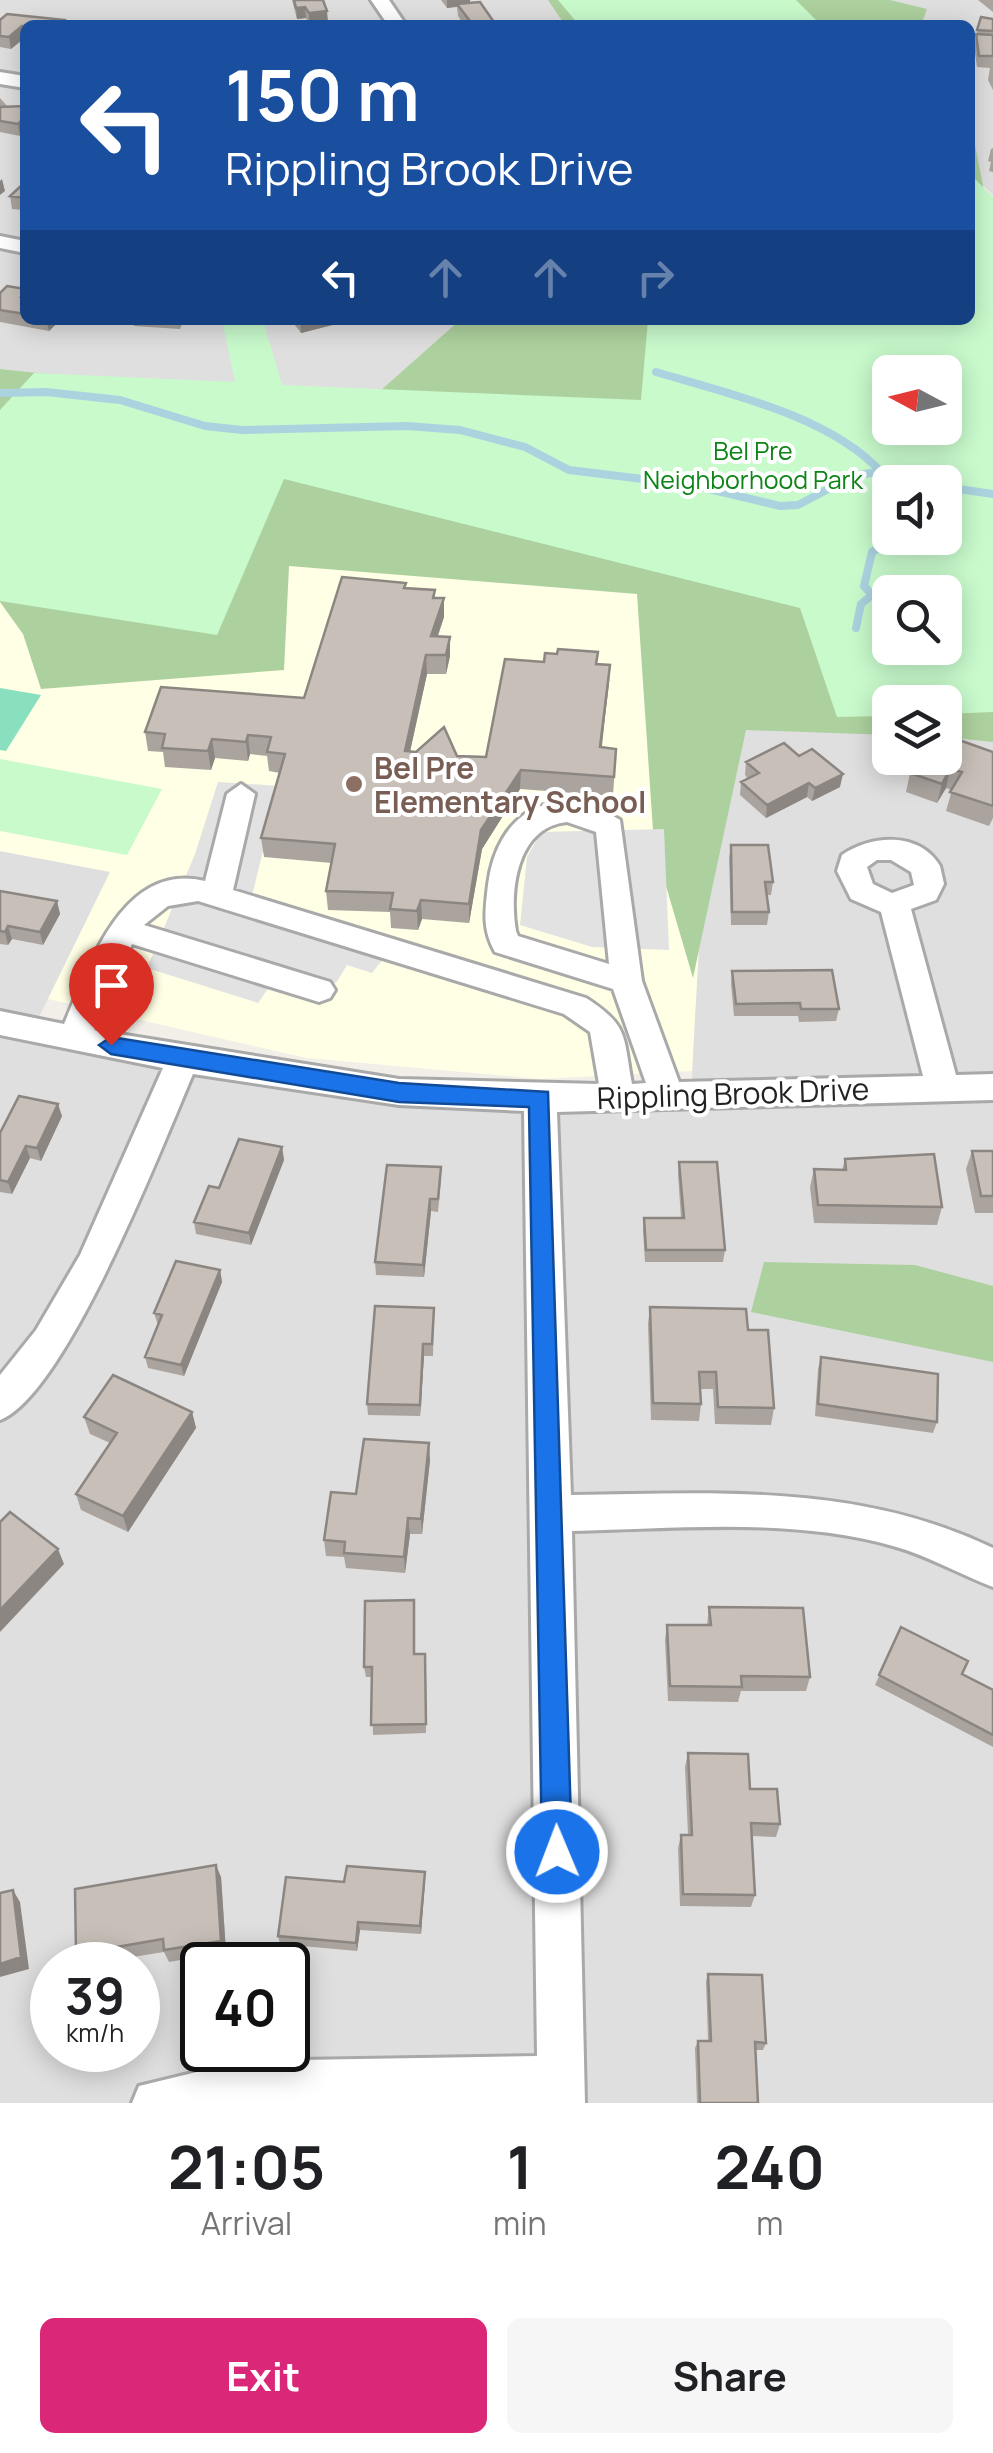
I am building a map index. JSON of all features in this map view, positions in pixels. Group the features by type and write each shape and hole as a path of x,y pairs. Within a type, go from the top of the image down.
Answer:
{"street":[{"path":"216,896 241,794"},
{"path":"626,981 506,944 497,928 508,852 522,830 542,814 593,814 610,827 626,981 667,1095"},
{"path":"74,1038 126,931 142,907 168,892 198,890 576,1006 605,1026 618,1096"},
{"path":"894,904 943,1088"},
{"path":"126,931 319,990"},
{"name":"Rippling Brook Drive","path":"0,1023 184,1060 399,1092 540,1098 993,1087"},
{"path":"0,1403 49,1341 95,1262 184,1060"},
{"path":"156,2103 242,2085 560,2091 552,1513 540,1098"},
{"path":"552,1513 815,1512 953,1544 993,1568"}],"shaded area":[{"path":"0,0 569,0 585,20 20,20 20,325 473,325 362,407 0,369"},
{"path":"798,0 993,0 993,195 975,177 975,20 818,20"},
{"name":"Bel Pre Elementary School","path":"286,479 803,608 712,717 692,1071 540,1079 307,1058 48,999 110,872 0,851 0,601"},
{"path":"993,712 993,2103 0,2103 0,851 111,871 33,1029 399,1092 692,1094 693,978 712,716 872,716 872,775 962,775 962,713"},
{"path":"218,782 279,786 248,912 388,953 372,973 347,965 336,983 281,970 258,1003 147,968 195,854"},
{"path":"664,829 669,950 592,947 520,925 527,857 541,832"}],"green space":[{"path":"548,0 890,0 927,9 923,20 562,20"},
{"path":"558,0 796,0 816,20 575,20"},
{"name":"Bel Pre Neighborhood Park","path":"975,145 985,196 993,202 993,742 962,739 962,685 872,685 872,734 746,730 693,978 654,845 637,594 289,566 284,670 41,689 23,634 0,602 0,369 362,407 454,325 975,325"},
{"name":"Bel Pre Neighborhood Park","path":"975,179 993,197 993,712 962,713 962,685 872,685 872,716 837,717 800,608 284,479 217,635 0,601 0,410 34,373 235,382 223,325 264,325 282,385 641,400 648,325 975,325"},
{"path":"0,688 41,695 6,751 0,750"},
{"path":"0,759 162,789 127,855 0,831"},
{"path":"764,1262 915,1265 993,1286 993,1362 751,1312"}],"building":[{"path":"294,0 323,0 327,11 309,13 305,7 296,8"},
{"path":"480,2 493,20 469,20 457,4"},
{"path":"7,14 64,20 20,20 20,28 9,37 0,36 0,20"},
{"path":"981,17 993,19 993,31 977,30"},
{"path":"976,34 993,35 993,56 979,56"},
{"path":"20,106 20,122 0,121 0,107"},
{"path":"7,286 20,288 20,313 0,310 0,293"},
{"name":"Bel Pre Elementary School","path":"342,577 406,583 404,588 435,590 433,598 444,598 431,636 450,637 446,655 426,655 405,751 416,752 444,727 457,756 486,757 505,659 544,662 545,653 557,654 558,649 598,652 596,664 610,665 600,747 616,749 614,777 521,770 481,830 469,904 421,900 417,911 390,909 393,893 326,891 335,844 261,838 285,754 267,752 271,737 248,735 246,742 212,739 208,751 162,748 165,734 145,732 161,687 304,698"},
{"path":"962,741 993,752 993,806 950,792 962,775"},
{"path":"784,743 799,756 812,749 843,774 815,788 809,783 767,805 741,782 759,773 746,762"},
{"path":"916,775 947,775 942,784"},
{"path":"731,845 768,845 773,882 765,882 769,912 732,912"},
{"path":"0,891 57,901 40,932 8,926 5,932 0,931"},
{"path":"832,970 839,1009 801,1009 800,1003 736,1004 732,971"},
{"path":"19,1096 58,1104 37,1148 26,1146 8,1182 0,1180 0,1133"},
{"path":"239,1139 282,1147 249,1233 194,1222 209,1186 219,1188"},
{"path":"972,1151 993,1151 993,1196 981,1196"},
{"path":"934,1154 942,1207 818,1205 814,1169 846,1170 845,1159"},
{"path":"679,1162 717,1162 725,1250 646,1250 644,1218 684,1218"},
{"path":"387,1165 441,1167 438,1199 430,1199 423,1265 375,1262"},
{"path":"176,1261 220,1270 181,1365 145,1357 162,1315 154,1313"},
{"path":"375,1306 434,1308 432,1344 423,1344 420,1405 367,1404"},
{"path":"650,1307 746,1309 748,1330 768,1330 774,1408 718,1407 716,1372 699,1372 701,1404 653,1403"},
{"path":"821,1357 938,1374 937,1422 818,1404"},
{"path":"113,1375 192,1412 123,1516 76,1494 117,1433 84,1417"},
{"path":"364,1439 429,1443 421,1519 408,1518 404,1557 344,1553 345,1542 324,1540 331,1492 356,1494"},
{"path":"10,1512 58,1549 0,1610 0,1522"},
{"path":"414,1600 414,1654 425,1654 426,1724 371,1725 372,1667 364,1667 365,1601"},
{"path":"709,1607 803,1608 810,1677 741,1676 742,1687 670,1686 667,1625 711,1625"},
{"path":"901,1627 968,1661 962,1674 993,1690 993,1735 879,1675"},
{"path":"688,1753 748,1754 750,1789 777,1789 780,1824 751,1823 755,1895 683,1894 681,1835 692,1835"},
{"path":"216,1865 221,1941 180,1942 180,1947 164,1950 163,1939 76,1942 75,1889"},
{"path":"347,1866 425,1872 420,1926 358,1922 356,1943 278,1936 286,1877 344,1882"},
{"path":"13,1890 21,1957 0,1964 0,1893"},
{"path":"708,1974 762,1975 766,2043 755,2042 758,2103 700,2103 698,2041 711,2041"}],"waterway":[{"path":"656,372 806,421 860,452 874,465"},
{"path":"0,393 46,392 120,400 205,426 242,430 407,426 460,430 525,447 569,470 692,485 780,506 798,505 851,477 872,473"},
{"path":"962,489 993,494"},
{"path":"856,628 861,604 872,595 864,586 872,552"}],"place":[{"name":"Bel Pre Elementary School","path":"354,784"}],"route":[{"path":"111,1045 184,1060 399,1092 540,1098 557,1852"}]}
